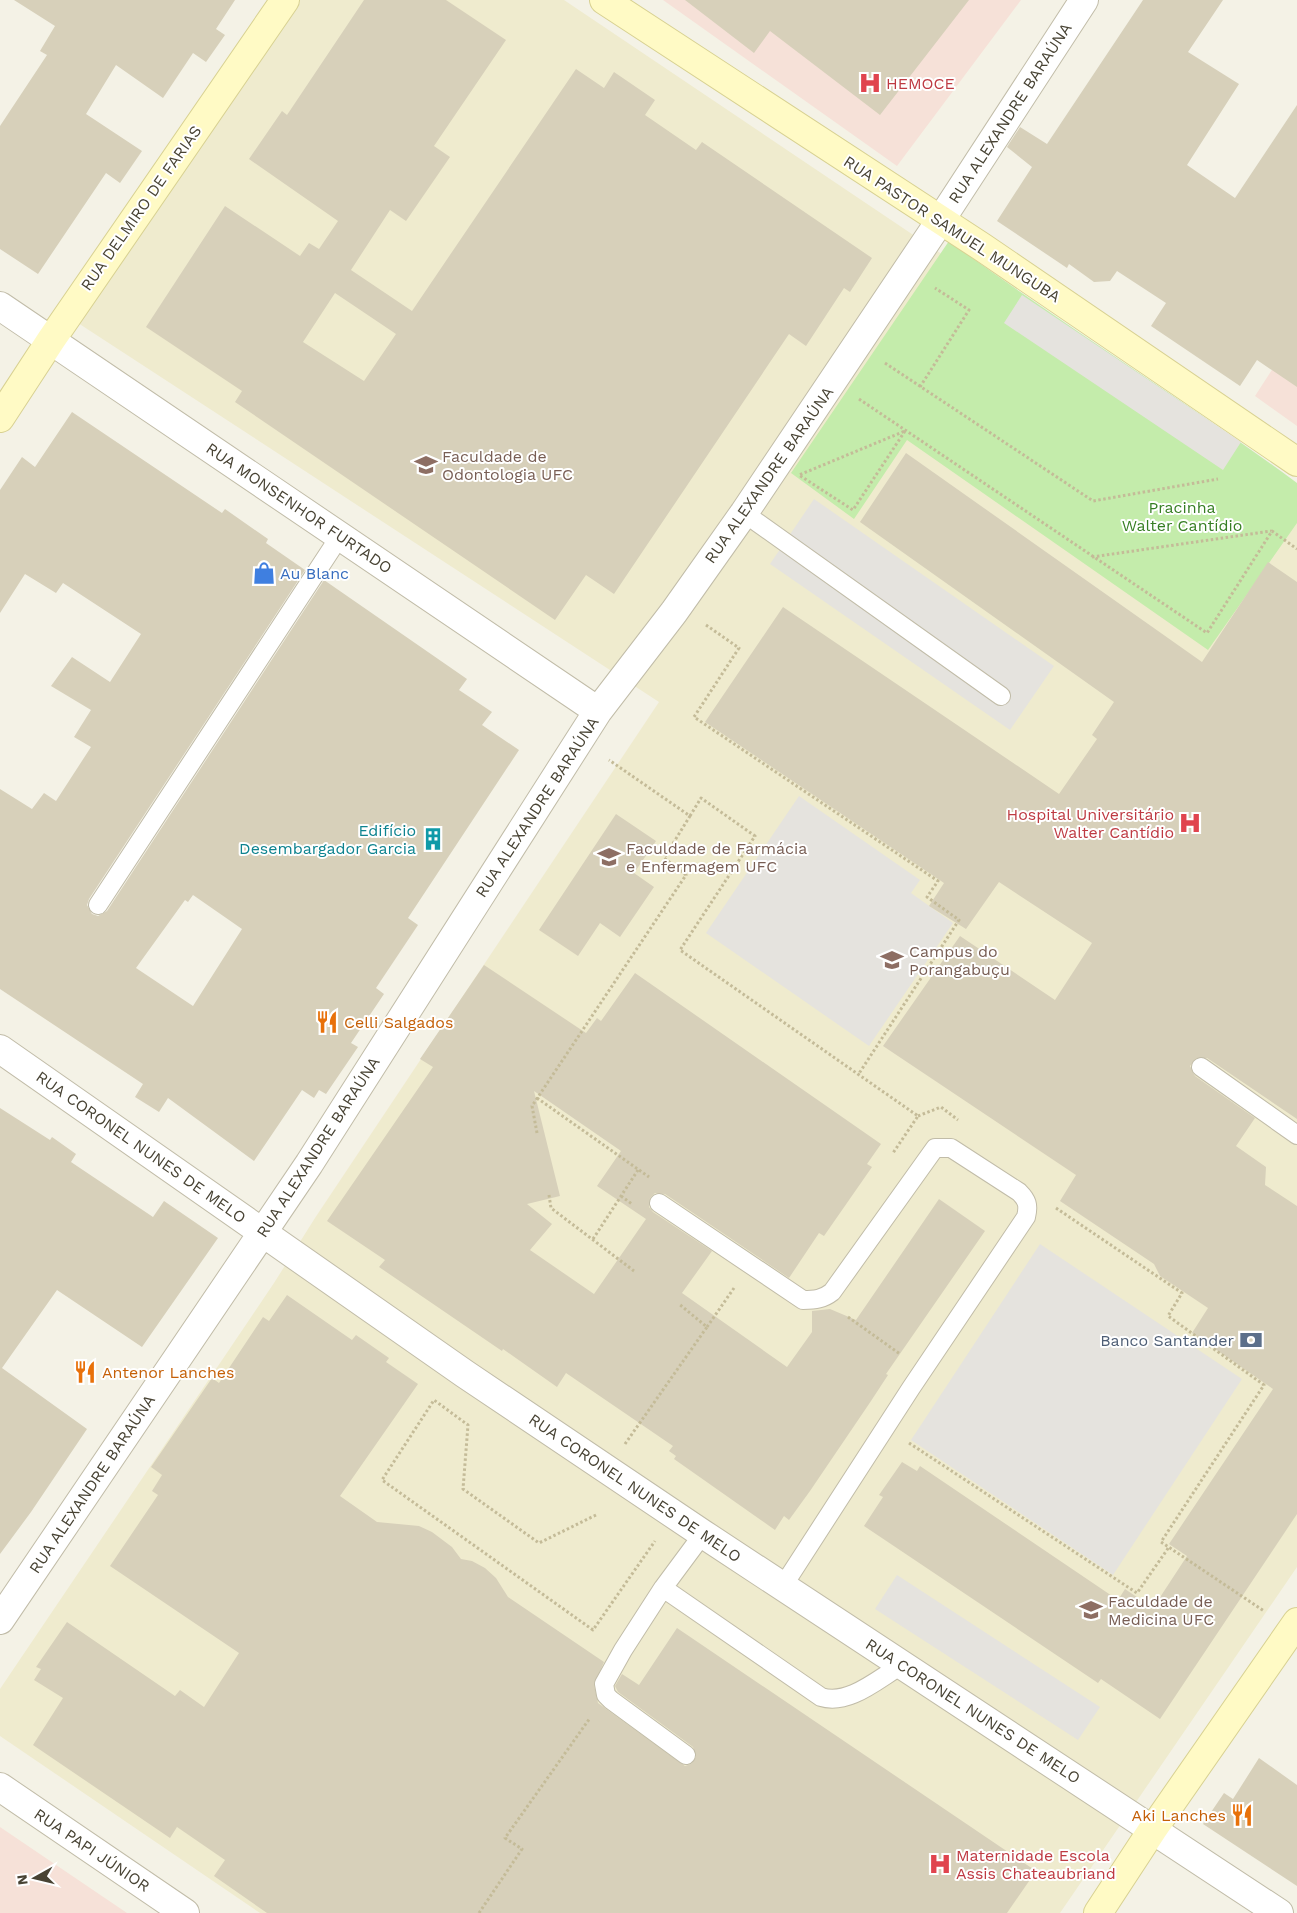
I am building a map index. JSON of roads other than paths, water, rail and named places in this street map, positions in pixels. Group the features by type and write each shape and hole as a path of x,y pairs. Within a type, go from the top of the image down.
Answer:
{"street":[{"name":"RUA DELMIRO DE FARIAS","path":"0,418 51,340 285,0"},
{"name":"RUA PASTOR SAMUEL MUNGUBA","path":"604,0 982,247 1297,462"},
{"name":"RUA ALEXANDRE BARAÚNA","path":"0,1620 309,1164 598,711 674,612 744,513 908,270 1084,0"},
{"name":"RUA MONSENHOR FURTADO","path":"0,306 598,711"},
{"name":"RUA CORONEL NUNES DE MELO","path":"0,1049 473,1379 703,1534 1279,1913"},
{"path":"1098,1913 1153,1829 1297,1622"},
{"name":"RUA PAPI JÚNIOR","path":"0,1788 185,1913"}],"lane":[{"path":"744,513 1001,696"},
{"path":"98,905 340,536"},
{"path":"1201,1067 1297,1136"},
{"path":"659,1203 803,1300 810,1300 825,1298 832,1292 935,1148 951,1148 1026,1199 1028,1208 1026,1217 911,1388 783,1586"},
{"path":"686,1755 606,1695 605,1679 663,1588 703,1534"},
{"path":"663,1588 821,1697 829,1699 849,1696 902,1665"}],"place":[{"name":"HEMOCE","path":"870,83"},
{"name":"Faculdade de Odontologia UFC","path":"426,465"},
{"name":"Au Blanc","path":"264,573"},
{"name":"Hospital Universitário Walter Cantídio","path":"1190,823"},
{"name":"Edifício Desembargador Garcia","path":"433,839"},
{"name":"Faculdade de Farmácia e Enfermagem UFC","path":"609,857"},
{"name":"Campus do Porangabuçu","path":"892,960"},
{"name":"Celli Salgados","path":"327,1022"},
{"name":"Banco Santander","path":"1251,1340"},
{"name":"Antenor Lanches","path":"85,1372"},
{"name":"Faculdade de Medicina UFC","path":"1091,1610"},
{"name":"Aki Lanches","path":"1242,1815"},
{"name":"Maternidade Escola Assis Chateaubriand","path":"940,1864"}],"park label":[{"name":"Pracinha Walter Cantídio","path":"1182,516"}]}
